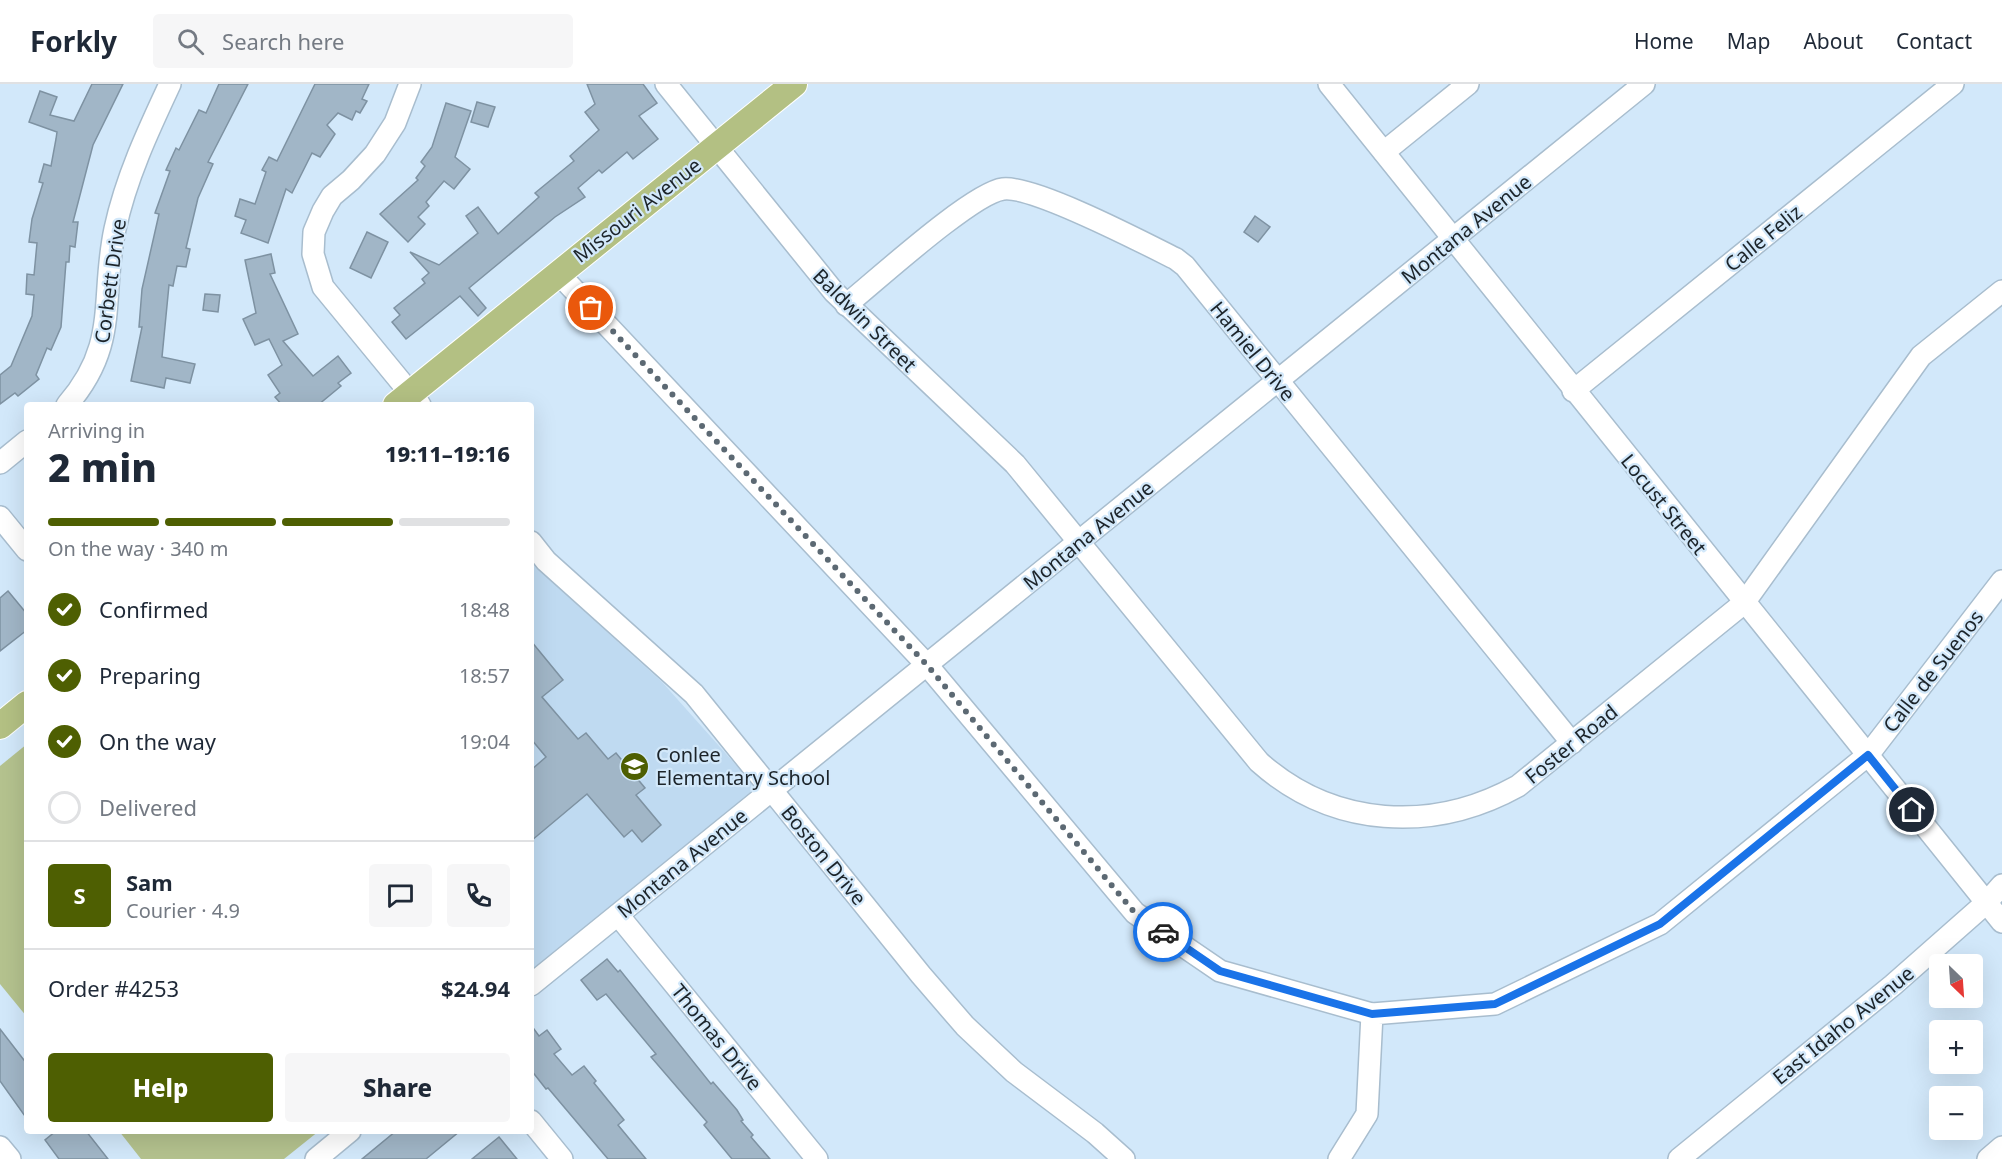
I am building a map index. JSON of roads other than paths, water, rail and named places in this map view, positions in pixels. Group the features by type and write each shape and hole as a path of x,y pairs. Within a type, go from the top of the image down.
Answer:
{"main road":[{"name":"Missouri Avenue","path":"409,401 558,273 794,84"},
{"path":"0,726 24,706"}],"street":[{"name":"Corbett Drive","path":"70,402 84,386 98,360 104,334 115,230 130,177 170,84"},
{"path":"409,401 323,287 314,254 314,232 332,196 351,180 375,154 395,123 410,84"},
{"name":"Baldwin Street","path":"666,84 846,305 1003,452 1079,542"},
{"name":"Locust Street","path":"1329,84 1573,392 2002,922"},
{"path":"1383,152 1468,84"},
{"name":"Montana Avenue","path":"534,983 1644,84"},
{"name":"Calle Feliz","path":"1573,392 1953,84"},
{"name":"Hamiel Drive","path":"846,305 983,195 1004,189 1024,191 1176,259 1185,266 1572,743"},
{"path":"558,273 927,665 1135,913 1220,971 1372,1014 1367,1114 1339,1159"},
{"name":"Foster Road","path":"1079,542 1250,753 1279,778 1329,805 1357,813 1406,819 1456,812 1488,801 1518,786 1744,603 1921,356 2002,291"},
{"path":"0,463 24,443"},
{"path":"0,517 24,546"},
{"name":"Boston Drive","path":"534,546 546,561 694,694 921,975 965,1026 1014,1072 1095,1133 1124,1159"},
{"name":"Calle de Suenos","path":"1372,1014 1495,1004 1660,924 1868,755 2002,581"},
{"name":"East Idaho Avenue","path":"1679,1159 1893,985 1986,903 2002,885"},
{"name":"Thomas Drive","path":"618,915 817,1159"},
{"path":"534,1125 562,1159"},
{"path":"316,1159 346,1134"},
{"path":"1988,1159 2002,1147"}],"place":[{"name":"Conlee Elementary School","path":"635,766"}]}
